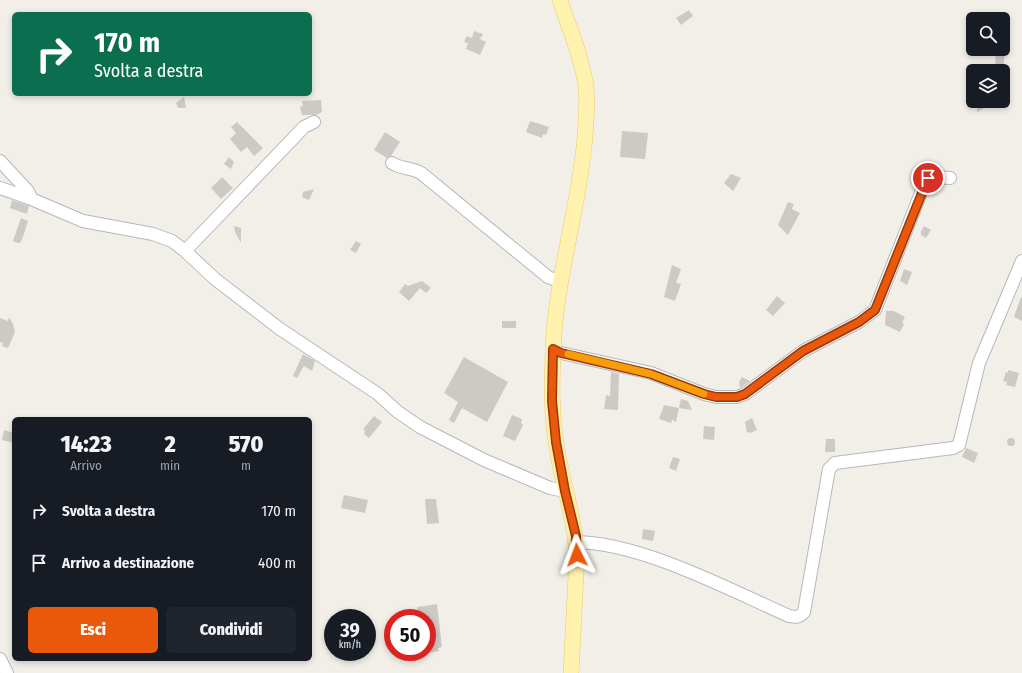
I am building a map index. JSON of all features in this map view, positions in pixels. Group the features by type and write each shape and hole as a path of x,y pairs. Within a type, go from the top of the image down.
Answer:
{"main road":[{"path":"560,0 581,63 587,106 582,163 561,282 553,349 552,401 556,442 576,542 571,673"}],"street":[{"path":"185,251 304,127 314,122"},
{"path":"0,161 27,190 32,199"},
{"path":"392,163 396,166 414,169 421,173 548,277 561,282"},
{"path":"553,349 561,353 651,374 716,397 731,398 745,394 803,351 859,322 875,310 926,180 933,177 950,178"},
{"path":"0,188 32,199 83,221 153,234 172,241 215,279 280,329 378,394 398,412 420,427 484,460 550,488 565,491"},
{"path":"576,542 593,542 620,548 691,573 789,616 796,617 801,615 804,612 815,541 831,464 953,448 959,445 979,364 1022,261"},
{"path":"0,659 7,673"}],"building":[{"path":"689,10 693,16 681,25 676,18"},
{"path":"474,31 483,34 480,39 486,42 480,55 466,49 468,43 464,42 467,36 472,38"},
{"path":"996,56 1004,56 1004,64 995,64"},
{"path":"184,97 186,108 178,108 176,103"},
{"path":"321,100 322,112 316,115 302,115 300,107 303,106 302,101"},
{"path":"977,108 984,108 977,112"},
{"path":"530,121 549,127 546,135 543,134 542,138 526,132"},
{"path":"237,122 263,148 254,156 247,147 241,152 230,139 236,133 231,127"},
{"path":"622,131 648,133 645,159 620,157"},
{"path":"385,132 400,142 391,156 387,158 374,150"},
{"path":"229,157 234,162 231,169 224,164"},
{"path":"731,174 741,178 733,191 724,183"},
{"path":"222,177 233,188 221,199 211,188"},
{"path":"314,189 309,200 302,197 303,192"},
{"path":"12,200 29,206 27,214 10,208"},
{"path":"788,202 794,204 792,209 800,213 788,235 778,225"},
{"path":"21,218 28,221 23,237 20,243 18,243 13,241"},
{"path":"234,226 241,228 241,243 235,232"},
{"path":"924,226 931,230 926,238 921,235 921,231"},
{"path":"356,241 361,244 356,253 350,250"},
{"path":"672,265 681,269 676,283 681,284 675,301 664,297"},
{"path":"904,269 912,272 907,285 900,281"},
{"path":"422,281 431,288 426,293 420,288 409,301 399,292 405,284 408,286"},
{"path":"777,296 785,303 773,316 766,310"},
{"path":"1021,297 1022,298 1022,321 1014,317"},
{"path":"886,311 894,311 905,317 902,323 904,324 900,332 885,325"},
{"path":"9,317 15,332 8,348 2,346 3,343 0,342 0,318 8,321"},
{"path":"502,321 516,321 516,328 502,328"},
{"path":"303,354 315,361 312,371 304,366 297,378 293,376"},
{"path":"464,357 508,382 487,422 462,408 454,423 449,420 458,402 444,393"},
{"path":"1008,370 1019,373 1015,387 1006,385 1007,382 1003,381 1006,372 1008,373"},
{"path":"611,372 619,374 618,410 604,409 606,395 610,396"},
{"path":"742,377 750,381 740,388 739,382"},
{"path":"681,399 688,401 692,410 679,408"},
{"path":"664,405 679,408 676,422 672,420 671,423 659,419"},
{"path":"512,415 522,419 521,423 523,425 515,441 503,436"},
{"path":"374,416 382,422 369,438 364,434 365,430 363,429"},
{"path":"752,418 757,430 747,433 745,422"},
{"path":"704,426 715,427 714,440 703,439"},
{"path":"4,430 12,432 12,442 2,440"},
{"path":"1009,438 1013,438 1015,442 1013,446 1009,446 1007,444 1007,440"},
{"path":"826,439 835,439 835,452 825,452"},
{"path":"966,448 978,453 974,463 962,457"},
{"path":"673,457 680,459 676,471 669,468"},
{"path":"344,495 368,500 365,513 341,508"},
{"path":"425,499 436,499 439,523 427,524"},
{"path":"643,529 655,531 653,541 642,539"},
{"path":"437,604 442,647 438,648 439,651 436,652 436,609 417,609 417,607"}],"slow traffic":[{"path":"568,354 651,374 704,394"}],"route":[{"path":"577,555 576,536 565,491 556,442 552,401 553,349 561,353 606,362 651,374 716,397 731,398 745,394 803,351 859,322 875,310 928,178"}]}
